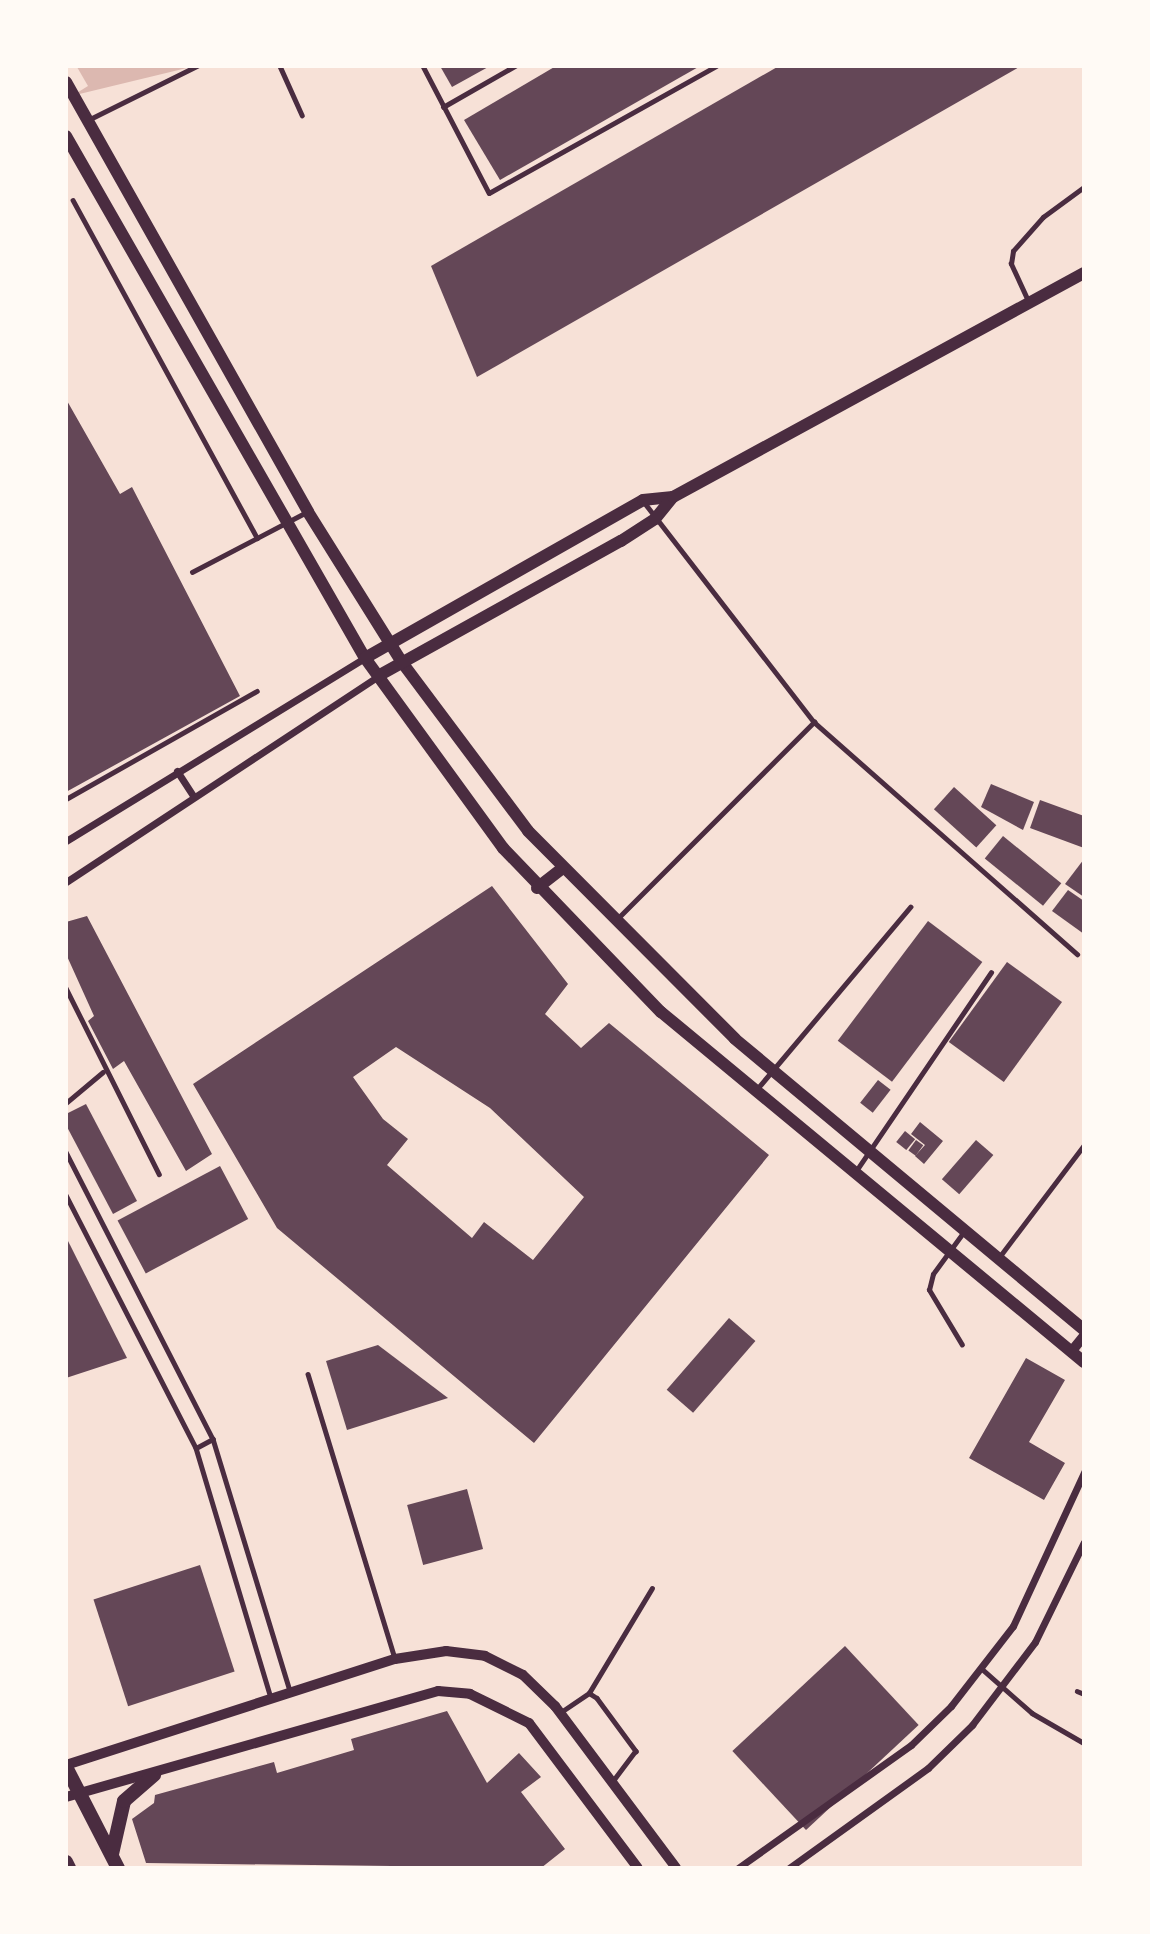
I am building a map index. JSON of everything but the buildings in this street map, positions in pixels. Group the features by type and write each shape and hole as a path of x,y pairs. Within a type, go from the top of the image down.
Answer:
{"highway":[{"path":"66,1766 73,1796 115,1863"},
{"path":"115,1863 113,1829 124,1801 154,1775"},
{"path":"66,1862 69,1867"}],"main road":[{"path":"66,82 308,512 388,642 561,869 613,923 772,1071 1083,1330"},
{"path":"66,136 285,525 365,658 537,888 661,1012 754,1093 1083,1362"},
{"path":"378,676 655,519 673,497 1083,273"},
{"path":"365,658 388,642 643,500 673,497"},
{"path":"537,888 561,869"}],"street":[{"path":"68,836 365,658"},
{"path":"66,882 378,676"},
{"path":"177,771 193,796"},
{"path":"1071,1353 1083,1336"},
{"path":"738,1867 911,1745 981,1668 1028,1598 1083,1472"},
{"path":"789,1867 928,1768 1005,1688 1052,1612 1083,1542"},
{"path":"66,1766 395,1659 446,1651 485,1656 523,1675 561,1712 676,1867"},
{"path":"73,1796 154,1775 438,1691 470,1694 529,1723 638,1867"}],"lane":[{"path":"87,121 197,66"},
{"path":"280,66 302,115"},
{"path":"423,66 489,193 716,66"},
{"path":"443,107 515,66"},
{"path":"1029,303 1010,264 1013,251 1043,217 1083,187"},
{"path":"74,200 257,538"},
{"path":"643,500 814,722 1077,954"},
{"path":"192,572 308,512"},
{"path":"66,799 257,691"},
{"path":"613,923 814,722"},
{"path":"754,1093 910,907"},
{"path":"853,1174 870,1153 991,972"},
{"path":"66,988 103,1072 159,1174"},
{"path":"66,1102 103,1072"},
{"path":"997,1259 1083,1145"},
{"path":"66,1152 213,1439 290,1692"},
{"path":"66,1195 197,1448 271,1698"},
{"path":"962,1345 929,1290 949,1252 964,1233"},
{"path":"308,1374 395,1659"},
{"path":"197,1448 213,1439"},
{"path":"561,1712 589,1693 652,1588"},
{"path":"981,1668 1083,1743"},
{"path":"1077,1690 1083,1694"},
{"path":"589,1693 636,1751 612,1782"}],"shaded area":[{"path":"66,67 191,67 67,97"}],"pier":[{"path":"67,67 77,67 88,86 67,99"}]}
